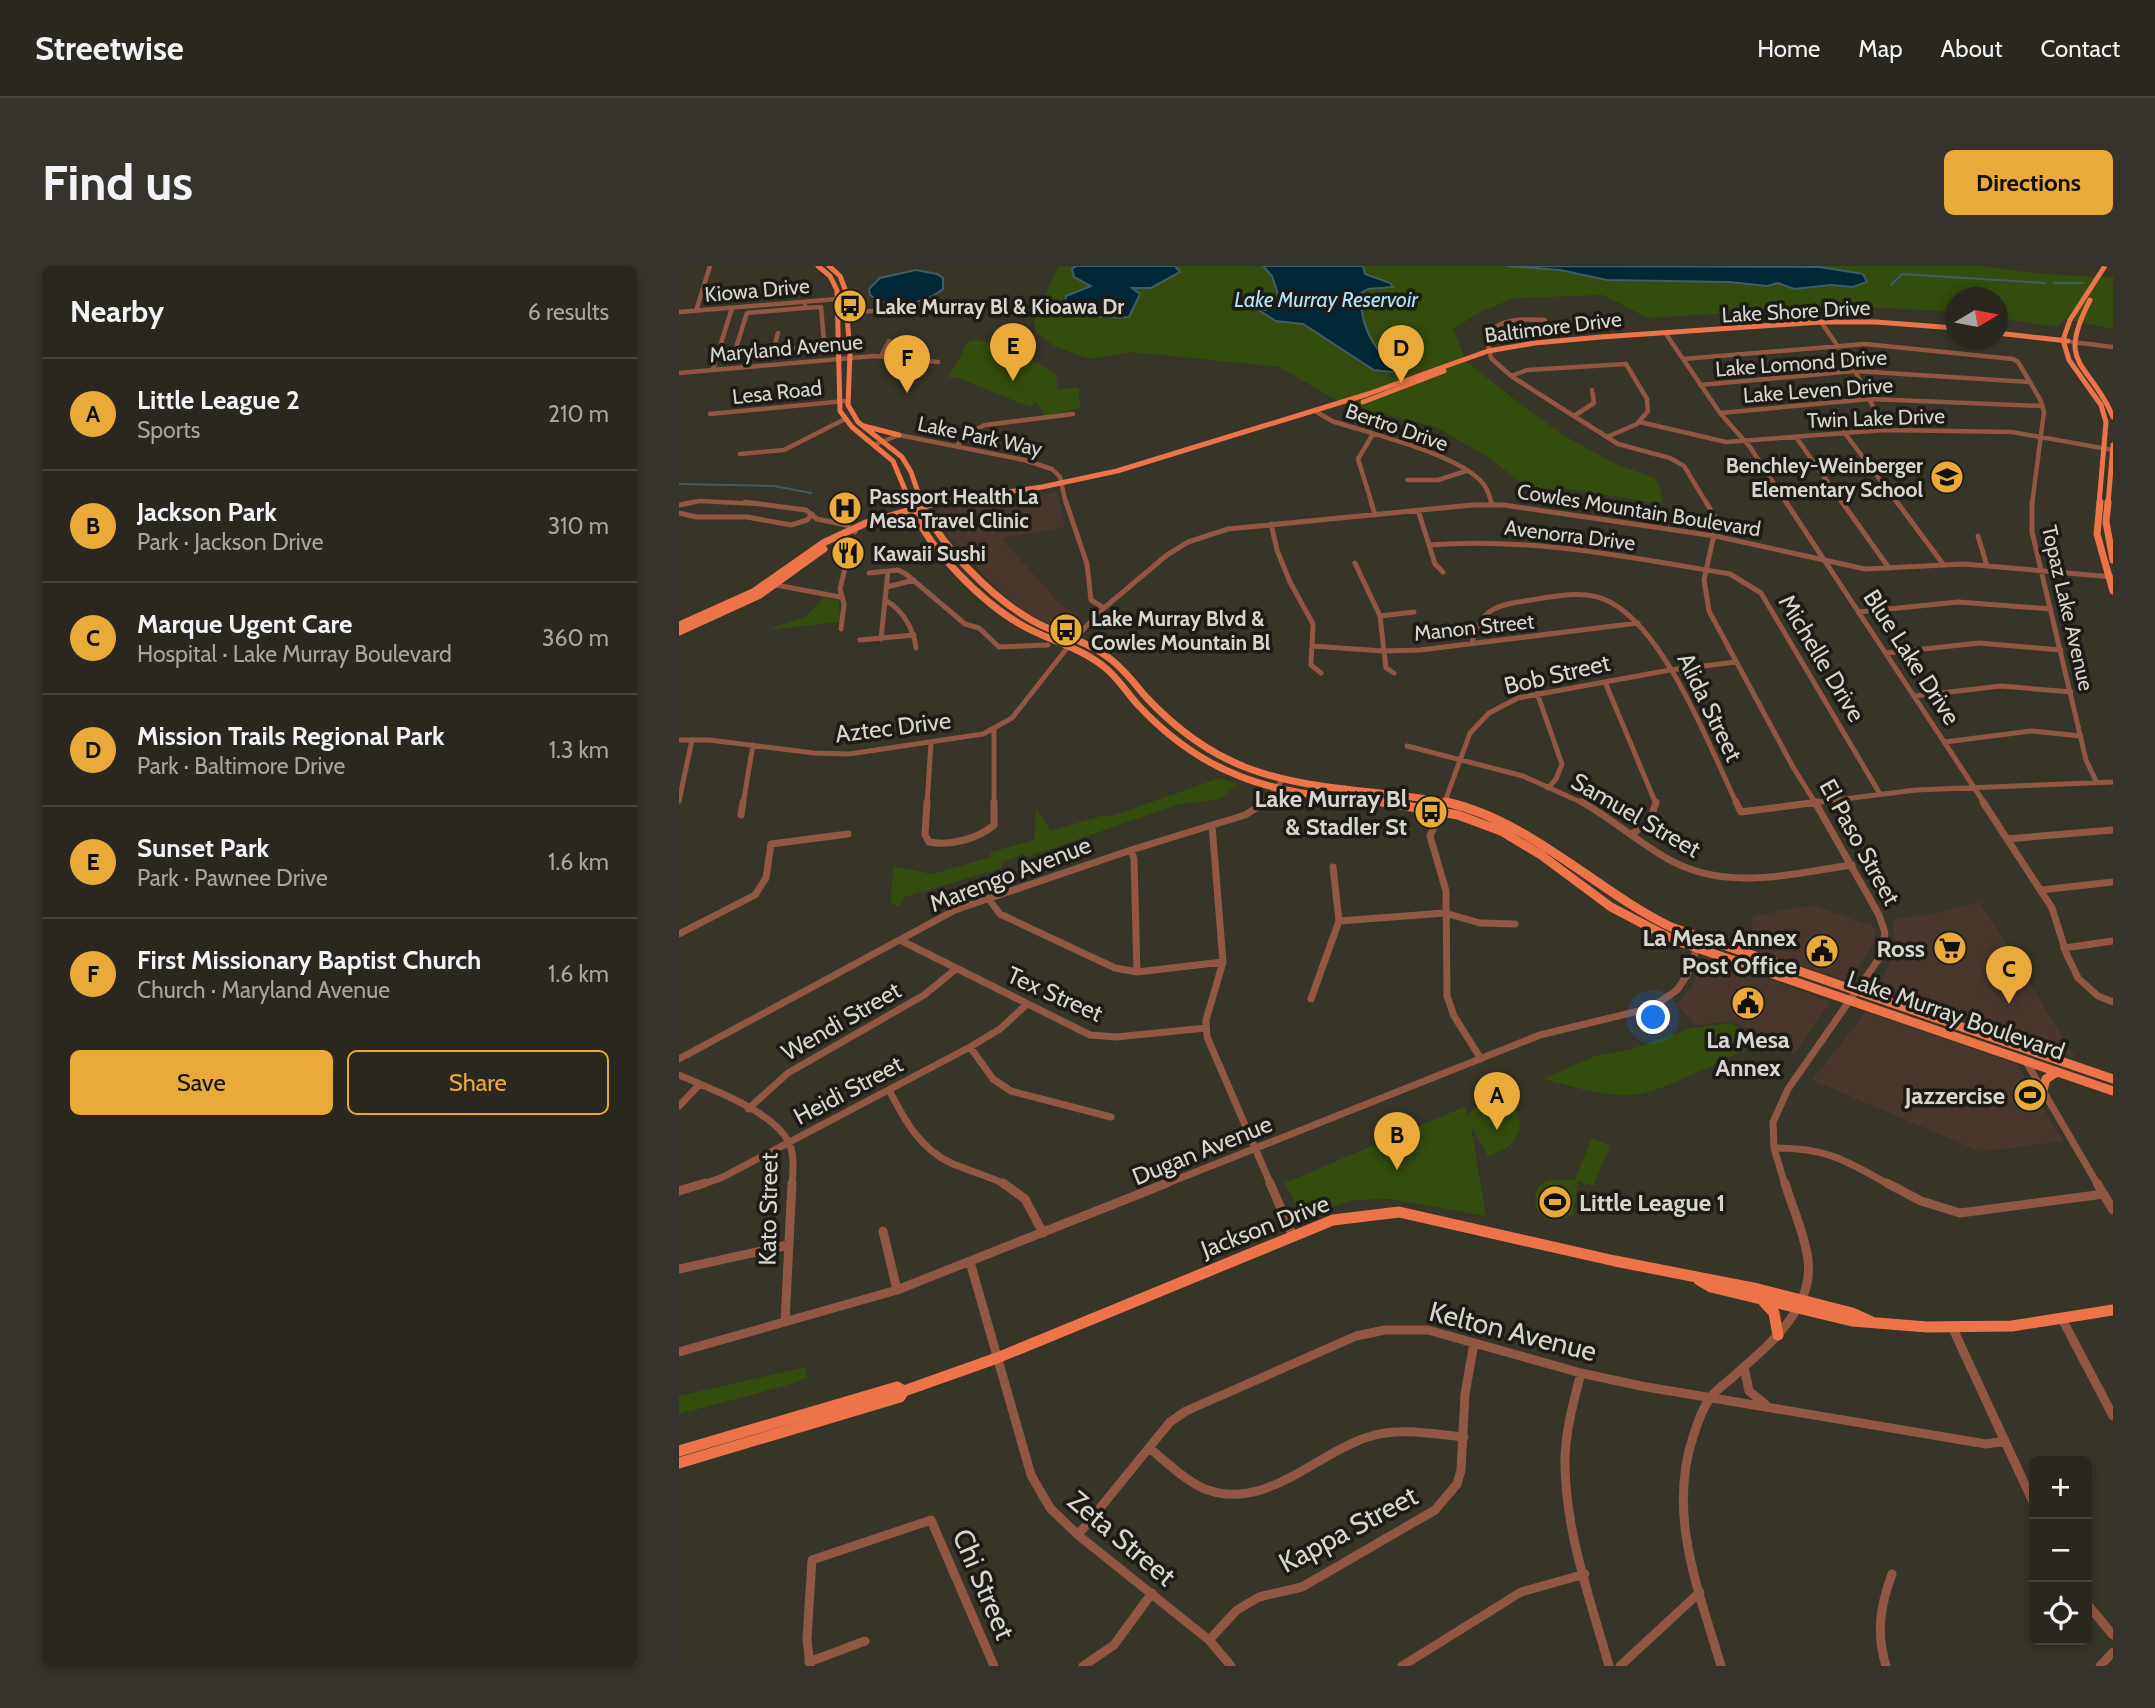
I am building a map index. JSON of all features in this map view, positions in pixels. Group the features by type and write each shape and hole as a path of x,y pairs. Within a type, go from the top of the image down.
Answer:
{"main road":[{"name":"Lake Murray Boulevard","path":"818,266 834,281 841,358 838,401 845,419 860,436 897,466 913,510 932,540 1007,615 1028,628 1072,642 1107,669 1150,718 1179,742 1218,766 1277,788 1442,806"},
{"path":"829,266 844,283 850,358 848,400"},
{"path":"2105,266 2070,320 2063,340 2069,360 2101,405 2106,422 2111,448 2106,522 2113,560"},
{"path":"2112,266 2086,308 2075,329 2072,342 2076,359 2104,397 2113,417"},
{"name":"Lake Shore Drive","path":"1637,336 1821,322 1876,322 1945,327"},
{"path":"2008,334 2072,342"},
{"name":"Baltimore Drive","path":"679,625 753,592 801,556 852,531 913,510 1120,473 1318,413 1489,353 1637,336"},
{"name":"Lake Murray Boulevard","path":"848,400 852,413 861,425 906,463 923,508 954,550 1017,610 1072,642 1118,664 1161,713 1198,743 1226,759 1283,779 1326,787 1407,794 1442,806 1510,835 1537,851 1614,909 1657,932 1857,992 2113,1079"},
{"path":"861,425 899,435"},
{"path":"2111,448 2097,534 2113,591"},
{"name":"Baltimore Drive","path":"679,632 743,604 776,585 852,531"},
{"path":"1007,615 1017,610"},
{"path":"1218,766 1226,759"},
{"name":"Lake Murray Boulevard","path":"1699,943 1851,1001 2113,1091"},
{"path":"2043,1090 2046,1079 2057,1072"},
{"name":"Jackson Drive","path":"679,1463 900,1397 904,1391 997,1358 1333,1220 1360,1214 1399,1212 1477,1227 1697,1279 1712,1279 1852,1321 1953,1329 2001,1327 2113,1310"},
{"name":"Jackson Drive","path":"1697,1279 1711,1287 1760,1299 1799,1304"},
{"path":"1760,1299 1775,1313 1778,1335"},
{"name":"Jackson Drive","path":"679,1451 897,1387 904,1391"}],"street":[{"path":"696,311 710,266"},
{"name":"Kiowa Drive","path":"679,312 837,299"},
{"path":"804,308 806,302"},
{"name":"Kiowa Drive","path":"837,314 975,302"},
{"path":"825,346 734,354 747,313 821,307 825,346 825,353"},
{"path":"713,369 732,308"},
{"path":"1489,353 1486,335 1494,326 1506,321 1545,320"},
{"path":"1821,322 1855,371 1885,429"},
{"path":"773,351 778,333"},
{"name":"Blue Lake Drive","path":"1666,334 1720,413 1746,441 2041,890 2054,912 2064,948 2080,982 2095,994 2113,1002"},
{"path":"723,339 739,338"},
{"path":"881,356 889,341"},
{"path":"2072,342 2113,347"},
{"path":"1683,359 1837,346 1882,345 2013,359 2018,362 2043,406"},
{"path":"757,365 759,352"},
{"name":"El Paso Street","path":"1489,353 1498,366 1511,376 1607,437 1629,447 1670,458 1685,466 1717,521 1703,585 1707,606 1793,767 1852,865 1879,915 1885,933 1880,957 1781,1101 1773,1122 1774,1149 1808,1258 1809,1282 1799,1304 1778,1335 1712,1397 1691,1445 1682,1487 1686,1539 1721,1666"},
{"name":"Maryland Avenue","path":"679,373 881,356 938,362"},
{"path":"1511,376 1527,370 1619,363 1628,366 1648,402 1647,414 1640,422 1607,437"},
{"name":"Lake Lomond Drive","path":"1700,385 1855,371 2029,382"},
{"path":"1574,416 1594,403 1592,390"},
{"name":"Lake Leven Drive","path":"1720,413 1870,399 2043,406"},
{"name":"Lesa Road","path":"710,414 848,400"},
{"name":"Topaz Lake Avenue","path":"2043,406 2044,419 2031,518 2086,760 2096,781"},
{"name":"Bertro Drive","path":"1318,413 1328,421 1428,450 1466,471 1486,487 1492,497 1492,505"},
{"path":"956,446 974,430 988,424 1073,414"},
{"path":"740,454 784,450 818,430 845,419"},
{"name":"Twin Lake Drive","path":"1640,422 1718,441 1885,429 2005,432 2111,448"},
{"path":"1844,432 1943,564"},
{"path":"1373,434 1360,450 1358,459 1375,515"},
{"name":"Lake Park Way","path":"874,445 899,435 1039,463 1055,471 1063,485 1070,520 1087,564 1091,600 1104,608"},
{"path":"1796,437 1889,568"},
{"path":"1407,480 1438,480 1466,471"},
{"path":"680,504 756,503 806,510 817,519"},
{"name":"Cowles Mountain Boulevard","path":"1072,642 1104,608 1186,542 1228,529 1492,505 1525,506 1715,536 1865,569 1943,564 2111,577"},
{"path":"1418,510 1435,564 1443,572"},
{"path":"679,513 696,517 747,517 781,525 817,519 838,522 852,531"},
{"path":"803,523 812,514"},
{"path":"1271,524 1277,550 1290,582 1313,624 1311,665 1321,673"},
{"path":"1978,536 1987,566"},
{"name":"Avenorra Drive","path":"1429,545 1478,541 1548,544 1706,570"},
{"path":"1355,563 1381,616 1386,668 1395,673"},
{"path":"841,629 844,604 839,589 846,564"},
{"path":"869,573 898,570 914,580 965,624 979,628 999,647 1048,645"},
{"name":"Michelle Drive","path":"1706,570 1734,576 1761,593 1880,794"},
{"path":"881,639 888,571"},
{"path":"887,587 914,580"},
{"path":"776,585 840,597"},
{"name":"Alida Street","path":"1472,643 1476,625 1484,614 1498,606 1573,595 1592,596 1618,605 1638,623 1662,652 1741,812 1816,803"},
{"path":"885,600 892,602 914,635 916,648"},
{"path":"1859,612 1958,602 2051,609"},
{"path":"1381,616 1414,612"},
{"name":"Manon Street","path":"1312,646 1383,651 1420,650 1638,623"},
{"path":"860,640 914,635"},
{"name":"Aztec Drive","path":"679,740 839,754 971,737 994,730 1012,718 1072,642"},
{"path":"1886,653 1979,643 2061,650"},
{"name":"Bob Street","path":"1482,1059 1454,1016 1447,996 1446,891 1430,836 1463,758 1467,738 1483,718 1510,701 1537,693 1670,670 1736,662"},
{"path":"1605,682 1656,803 1650,821 1632,834"},
{"path":"1915,696 2001,686 2071,692"},
{"path":"1537,693 1562,764 1556,779 1548,788"},
{"path":"931,743 925,835 929,842 940,844 988,832 994,825 994,730"},
{"path":"1945,742 2031,731 2081,736"},
{"path":"679,801 692,740"},
{"path":"741,815 753,745"},
{"name":"Samuel Street","path":"1406,746 1509,770 1587,804 1685,867 1719,878 1739,879 1852,865"},
{"name":"Marengo Avenue","path":"679,1059 954,911 1255,811 1266,803 1283,779"},
{"path":"1816,803 1880,794 1974,786 2113,782"},
{"path":"1212,825 1223,962 1206,1020 1207,1037 1293,1236"},
{"path":"2007,839 2112,830"},
{"path":"679,934 755,895 766,878 771,844 848,834"},
{"path":"1131,850 1134,859 1137,972"},
{"path":"1311,999 1339,922 1333,867"},
{"path":"2041,890 2113,882"},
{"path":"988,898 1000,914 1115,968 1137,972 1223,962"},
{"path":"1339,922 1445,913 1480,923 1515,924"},
{"name":"Tex Street","path":"900,940 1078,1031 1097,1037 1206,1028"},
{"path":"2064,948 2113,942"},
{"name":"Dugan Avenue","path":"679,1352 897,1290 1548,1032 1651,1008 1668,1001 1682,985 1699,943"},
{"name":"Wendi Street","path":"748,1109 788,1073 924,995 955,969"},
{"name":"Heidi Street","path":"679,1191 721,1178 970,1047 1000,1029 1026,1004"},
{"path":"970,1047 993,1079 1011,1091 1111,1117"},
{"path":"2024,1049 2025,1061 2113,1210"},
{"name":"Kato Street","path":"679,1075 748,1109 781,1131 789,1143 793,1160 785,1322"},
{"path":"679,1106 700,1084"},
{"path":"889,1090 919,1138 936,1154 960,1168 1013,1187 1027,1201 1043,1233"},
{"path":"1774,1149 1807,1148 1832,1154 1921,1201 1960,1213 2103,1194"},
{"path":"883,1231 897,1290"},
{"path":"679,1269 788,1245"},
{"name":"Zeta Street","path":"970,1262 1031,1475 1050,1508 1077,1535 1209,1640 1230,1666"},
{"path":"2062,1319 2113,1416"},
{"path":"1953,1329 2029,1493"},
{"name":"Kelton Avenue","path":"1077,1535 1170,1422 1186,1411 1356,1336 1385,1330 1428,1330 1641,1387 1766,1405 1986,1444 2005,1441"},
{"name":"Kappa Street","path":"1209,1640 1237,1610 1259,1597 1302,1587 1435,1510 1457,1485 1464,1437 1465,1394 1474,1343"},
{"path":"1744,1367 1749,1391 1766,1405"},
{"path":"1581,1373 1569,1422 1565,1472 1570,1518 1609,1666"},
{"path":"1149,1448 1205,1489 1239,1495 1266,1488 1350,1443 1372,1436 1391,1432 1464,1437"},
{"name":"Chi Street","path":"810,1664 807,1640 812,1560 931,1520 994,1666"},
{"path":"1402,1666 1521,1592 1585,1574"},
{"path":"1886,1666 1879,1643 1878,1621 1880,1603 1892,1574"},
{"path":"1620,1666 1700,1592"},
{"path":"1083,1666 1099,1659 1114,1643 1151,1593"},
{"path":"2092,1610 2113,1635"},
{"path":"810,1664 865,1641"},
{"path":"2100,1666 2113,1652"}],"shaded area":[{"path":"1058,492 1065,527 1001,538 1061,605 1077,615 1059,628 1028,614 1005,596 967,557 933,515 936,510"},
{"path":"1980,902 2076,1058 1880,987 1894,949 1893,920"},
{"path":"1811,905 1875,927 1876,941 1850,981 1750,950 1753,916"},
{"path":"1704,955 1830,1002 1794,1054 1733,1021 1696,1025 1676,1004 1691,988"},
{"path":"1866,1012 2017,1064 2063,1141 1981,1152 1812,1080"}],"green space":[{"path":"1058,266 1985,266 2044,274 2113,276 2113,329 2064,319 2058,327 2008,320 2008,287 1945,287 1945,311 1844,306 1648,318 1603,295 1515,298 1480,312 1453,329 1466,361 1568,438 1620,466 1655,478 1661,491 1662,504 1556,487 1556,490 1525,486 1488,457 1436,427 1345,405 1279,367 1133,352 1089,359 1056,347 1036,333 1034,321"},
{"path":"973,340 1006,347 1038,363 1056,375 1058,389 1079,388 1080,408 1045,416 1036,402 1030,407 958,378 948,377 966,343"},
{"path":"824,597 839,601 840,622 766,630 805,617"},
{"path":"1220,778 1238,784 1219,799 1177,805 1027,857 1024,854 1002,862 1002,868 905,897 899,907 890,902 894,866 932,874 991,857 991,852 1034,840 1036,809 1051,831 1104,815 1111,816"},
{"path":"1731,1023 1771,1044 1767,1050 1753,1046 1661,1088 1633,1095 1600,1093 1543,1079 1595,1056 1632,1049 1692,1028"},
{"path":"1513,1101 1520,1129 1507,1148 1488,1156 1471,1126 1486,1216 1390,1199 1353,1200 1302,1217 1285,1183 1465,1107 1468,1115 1474,1108"},
{"path":"1592,1138 1610,1146 1593,1186 1578,1181 1573,1215 1567,1218 1536,1209 1535,1198 1540,1185 1559,1179 1577,1180 1575,1179"},
{"path":"805,1367 807,1378 679,1414 679,1396"}],"water":[{"name":"Lake Murray Reservoir","path":"1076,266 1175,266 1180,272 1151,288 1132,288 1140,294 1129,317 1112,318 1088,314 1065,303 1066,296 1091,286 1074,277 1072,269"},
{"name":"Lake Murray Reservoir","path":"1263,266 1363,266 1365,274 1390,283 1393,287 1368,289 1359,294 1369,335 1377,348 1398,367 1391,372 1374,370 1303,324 1276,321 1260,311 1282,306 1272,276"},
{"path":"1506,266 1820,267 1863,274 1867,282 1853,287 1831,285 1794,289 1778,283 1767,286 1730,282 1607,280 1560,270"},
{"path":"916,270 937,274 943,278 943,289 927,299 907,304 887,303 870,295 869,289 880,278"}],"waterway":[{"path":"1891,285 1902,274 2045,283"},
{"path":"2054,283 2083,283"},
{"path":"679,484 774,486 811,493"}],"place":[{"name":"Lake Murray Bl & Kioawa Dr","path":"850,306"},
{"name":"Sunset Park","path":"1013,381"},
{"name":"Mission Trails Regional Park","path":"1401,383"},
{"name":"First Missionary Baptist Church","path":"907,393"},
{"name":"Benchley-Weinberger Elementary School","path":"1947,477"},
{"name":"Passport Health La Mesa Travel Clinic","path":"845,508"},
{"name":"Kawaii Sushi","path":"848,553"},
{"name":"Lake Murray Blvd & Cowles Mountain Bl","path":"1066,630"},
{"name":"Lake Murray Bl & Stadler St","path":"1431,812"},
{"name":"Ross","path":"1950,948"},
{"name":"La Mesa Annex Post Office","path":"1822,951"},
{"name":"La Mesa Annex","path":"1748,1003"},
{"name":"Marque Ugent Care","path":"2009,1004"},
{"name":"Jazzercise","path":"2030,1095"},
{"name":"Little League 2","path":"1497,1130"},
{"name":"Jackson Park","path":"1397,1170"},
{"name":"Little League 1","path":"1555,1202"}]}
